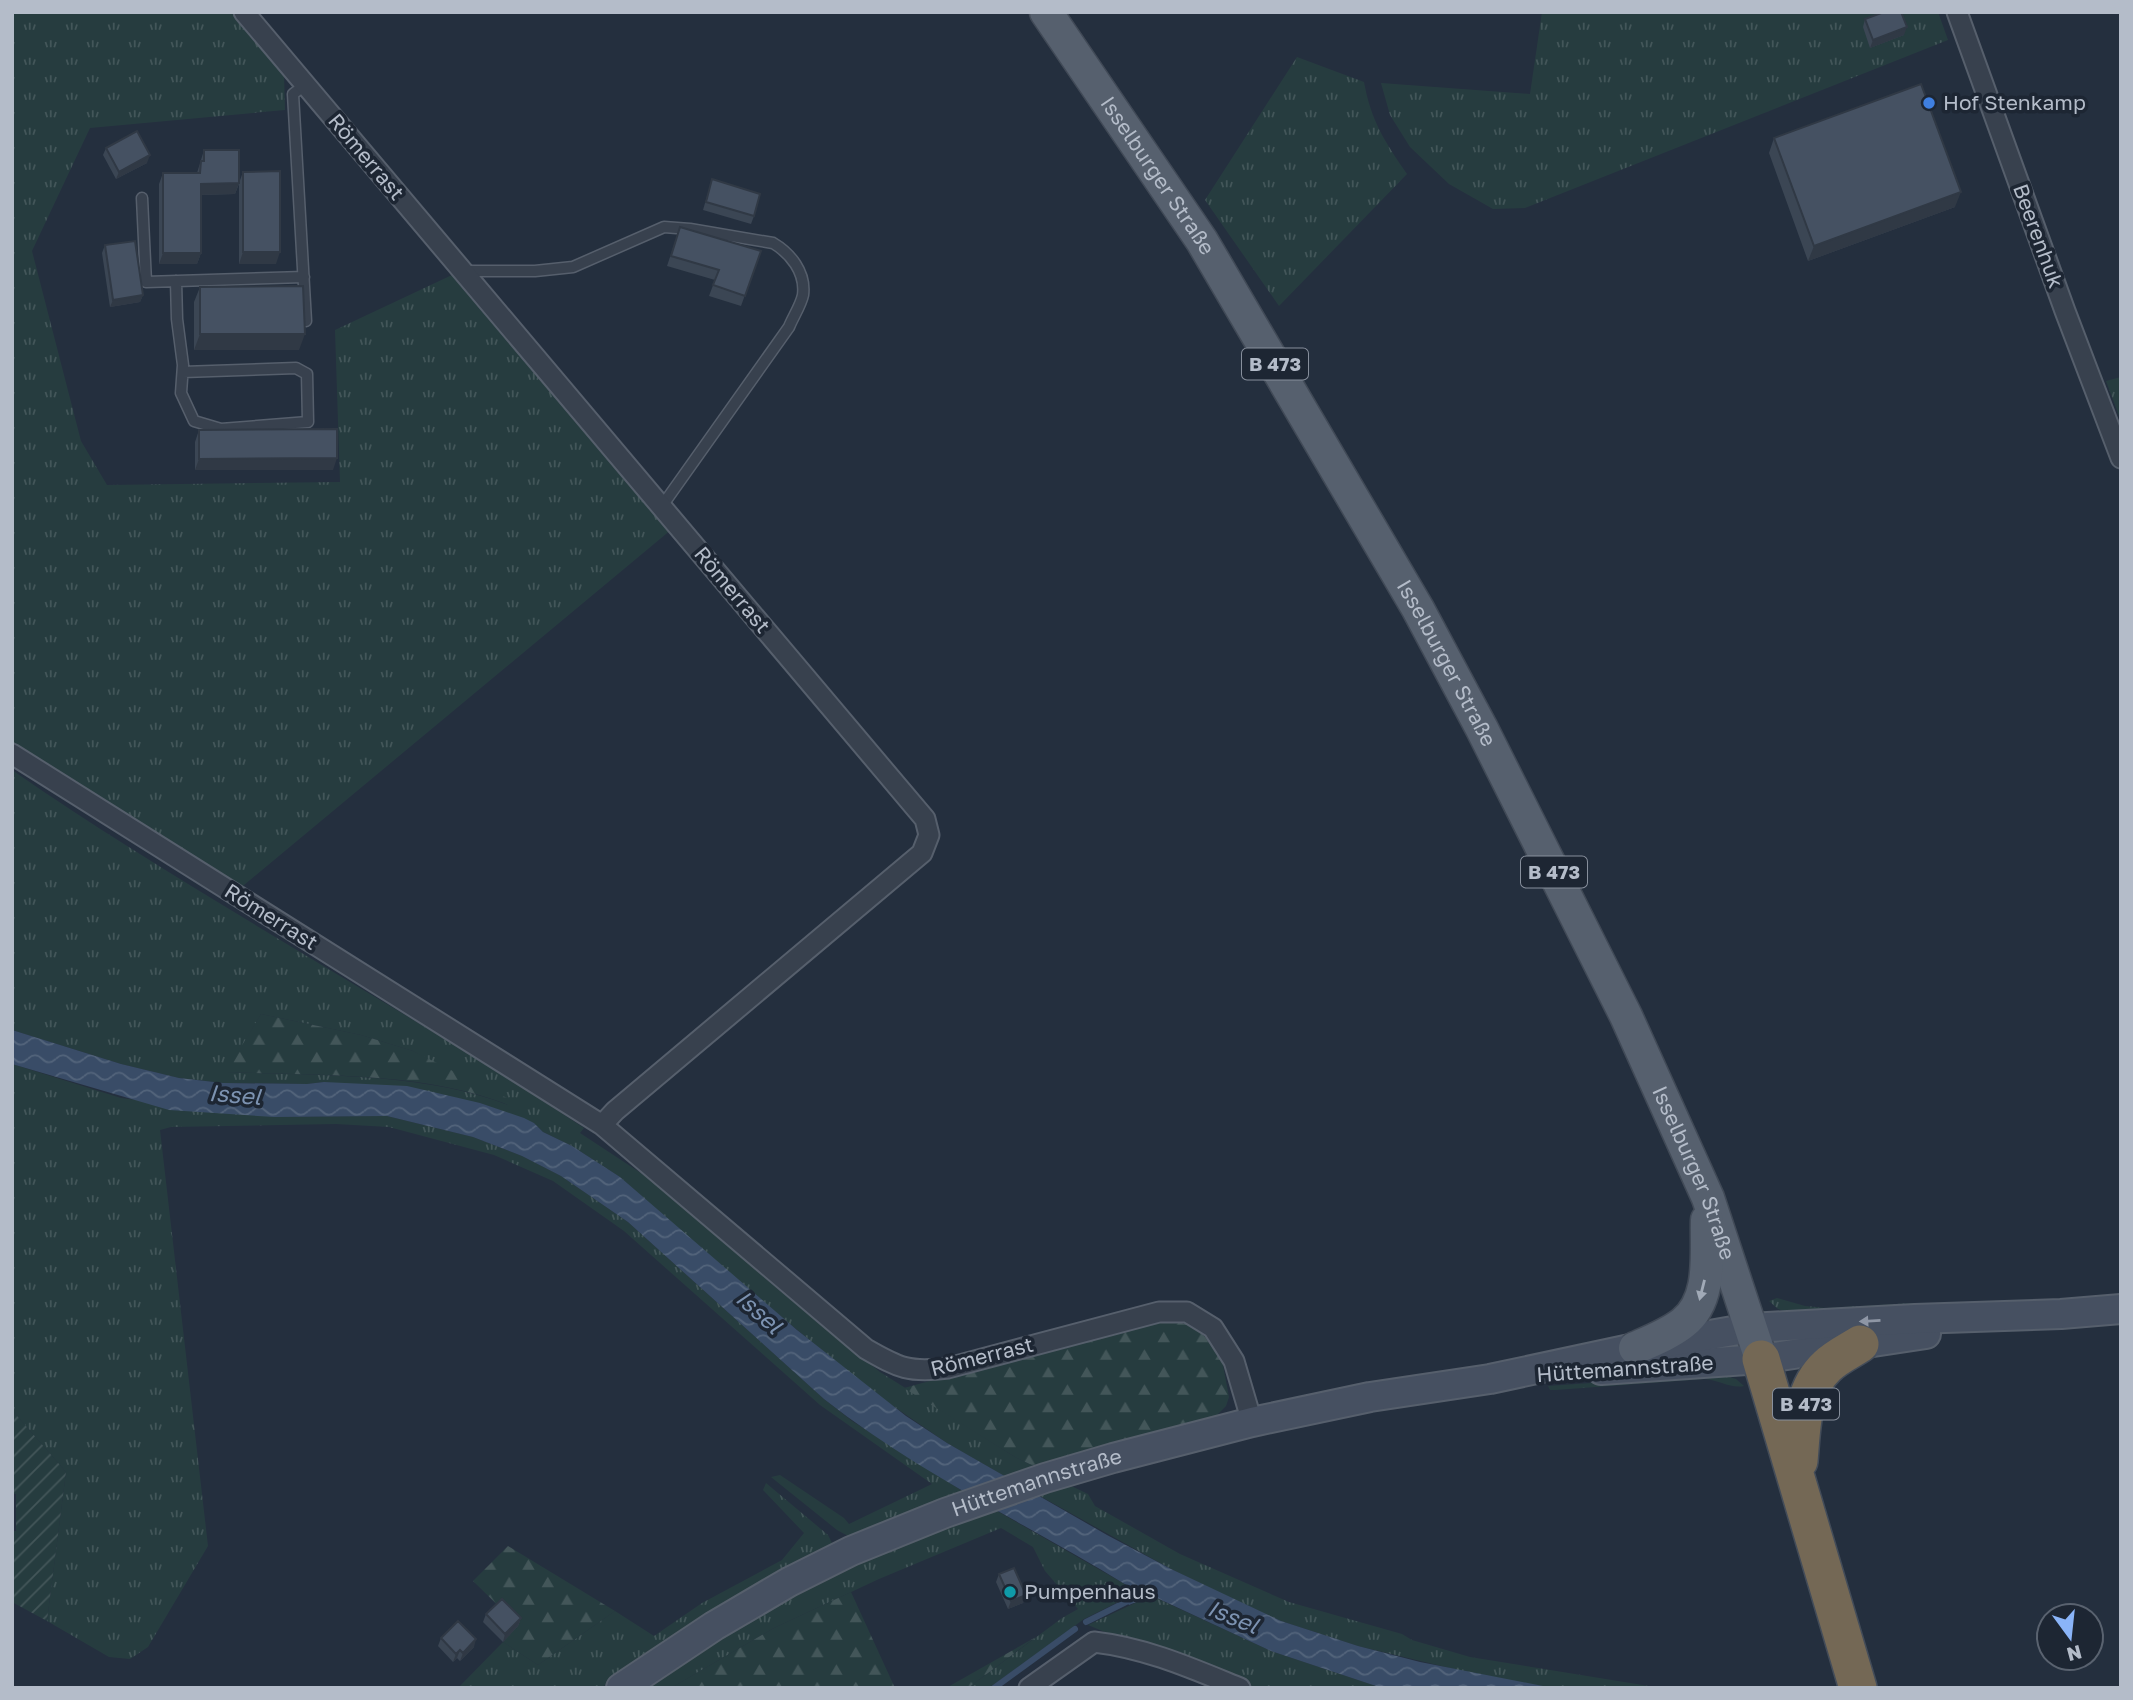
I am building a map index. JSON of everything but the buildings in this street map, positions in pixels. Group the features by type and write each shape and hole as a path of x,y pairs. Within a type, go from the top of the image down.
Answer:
{"highway":[{"name":"B 473","path":"1755,1344 1858,1688"},
{"name":"B 473","path":"1798,1486 1803,1410 1826,1366 1860,1344"}],"main road":[{"name":"Isselburger Straße","path":"1046,12 1202,241 1418,609 1482,729 1626,1016 1708,1198 1755,1344"},
{"name":"B 473","path":"1634,1348 1684,1323 1698,1304 1704,1291 1706,1273 1708,1198"},
{"path":"1755,1344 1915,1319 2121,1309"},
{"path":"1755,1344 1860,1344 2060,1314"},
{"name":"Hüttemannstraße","path":"1490,1380 1634,1348 1755,1344"},
{"name":"Hüttemannstraße","path":"621,1688 714,1626 851,1551 945,1513 1045,1478 1252,1422 1370,1397 1755,1344"}],"street":[{"name":"Römerrast","path":"244,12 925,819 929,835 922,853 615,1111 602,1125"},
{"name":"Beerenhuk","path":"1957,12 2121,458"},
{"name":"Römerrast","path":"12,754 602,1125 866,1349 898,1367 921,1372 948,1368 1159,1312 1187,1312 1213,1328 1234,1361 1252,1422"},
{"path":"1029,1688 1094,1643 1125,1646 1165,1657 1240,1688"}],"lane":[{"path":"305,85 293,94 306,321"},
{"path":"142,198 146,282 304,277"},
{"path":"464,271 536,271 573,267 664,227 773,243 793,260 801,274 803,294 789,327 662,506"},
{"path":"176,281 183,372 181,393 194,421 220,429 308,422 307,374 296,368 183,372"}],"green space":[{"path":"12,12 234,12 284,74 285,110 90,128 32,251 81,441 107,485 340,482 335,330 452,275 672,529 238,890 12,744"},
{"path":"1542,12 1938,12 1948,40 1525,208 1493,209 1449,184 1410,147 1390,115 1381,83 1530,94"},
{"path":"1297,57 1364,82 1380,131 1407,174 1279,306 1205,200"},
{"path":"2121,377 2121,421 2106,381"},
{"path":"12,770 153,862 442,1037 584,1128 580,1133 659,1185 780,1291 880,1372 1015,1457 1038,1468 1006,1477 947,1443 870,1390 732,1276 620,1177 572,1146 543,1132 534,1123 480,1103 324,1082 223,1083 179,1078 121,1064 12,1030","holes":["261,1014 361,1035 413,1051 508,1105 475,1094 406,1081 333,1075 227,1072"]},
{"path":"261,1014 361,1035 413,1051 511,1100 509,1105 441,1086 369,1077 226,1072"},
{"path":"12,1064 121,1098 274,1117 387,1116 473,1137 522,1156 561,1176 628,1222 824,1399 852,1421 964,1492 928,1505 927,1508 858,1537 848,1536 837,1530 771,1477 780,1475 849,1524 932,1484 820,1405 624,1231 553,1181 494,1155 389,1127 336,1124 171,1127 160,1130 208,1546 148,1647 130,1659 109,1657 47,1621 66,1472 12,1410"},
{"path":"1777,1298 1805,1306 1826,1308 1913,1303 1918,1305 1791,1314 1778,1309 1769,1301"},
{"path":"1169,1320 1190,1325 1208,1339 1222,1360 1229,1397 1226,1406 1214,1418 1038,1468 1015,1457 904,1388 1151,1321"},
{"path":"1719,1374 1736,1379 1744,1386 1705,1379 1555,1390 1550,1390 1548,1386"},
{"path":"12,1410 66,1472 47,1621 12,1602 12,1531 16,1531 16,1494 12,1494"},
{"path":"766,1483 828,1535 832,1543 831,1550 601,1688 458,1688 503,1642 538,1665 615,1611 654,1636 702,1603 782,1560 804,1533 763,1490"},
{"path":"1065,1483 1088,1494 1095,1506 1180,1554 1289,1602 1402,1634 1412,1640 1470,1657 1661,1688 1553,1688 1475,1674 1358,1646 1281,1621 1171,1569 1040,1496 1066,1487"},
{"path":"997,1511 1128,1586 1124,1599 1084,1619 989,1688 968,1688 1078,1609 1045,1571 1033,1547 1001,1528 879,1579 774,1628 671,1688 640,1688 716,1639 833,1575 956,1521 965,1521"},
{"path":"508,1546 615,1611 538,1665 503,1642 518,1625 473,1581"},
{"path":"851,1592 895,1688 671,1688 774,1628"},
{"path":"1148,1597 1156,1598 1271,1651 1382,1688 1254,1688 1163,1650 1088,1625"},
{"path":"1036,1637 968,1688 946,1688"}],"water":[{"name":"Issel","path":"12,1030 121,1064 179,1078 223,1083 324,1082 407,1086 480,1103 524,1118 620,1177 797,1330 906,1416 947,1443 1107,1535 1171,1569 1281,1621 1358,1646 1420,1662 1553,1688 1382,1688 1271,1651 1157,1598 1148,1597 1129,1605 1124,1599 1128,1586 897,1451 824,1399 628,1222 561,1176 522,1156 473,1137 387,1116 274,1117 169,1110 12,1064"}],"waterway":[{"path":"1086,1622 1132,1599"},
{"path":"994,1688 1075,1629"}],"place":[{"name":"Hof Stenkamp","path":"1929,103"},
{"name":"Pumpenhaus","path":"1010,1592"}]}
